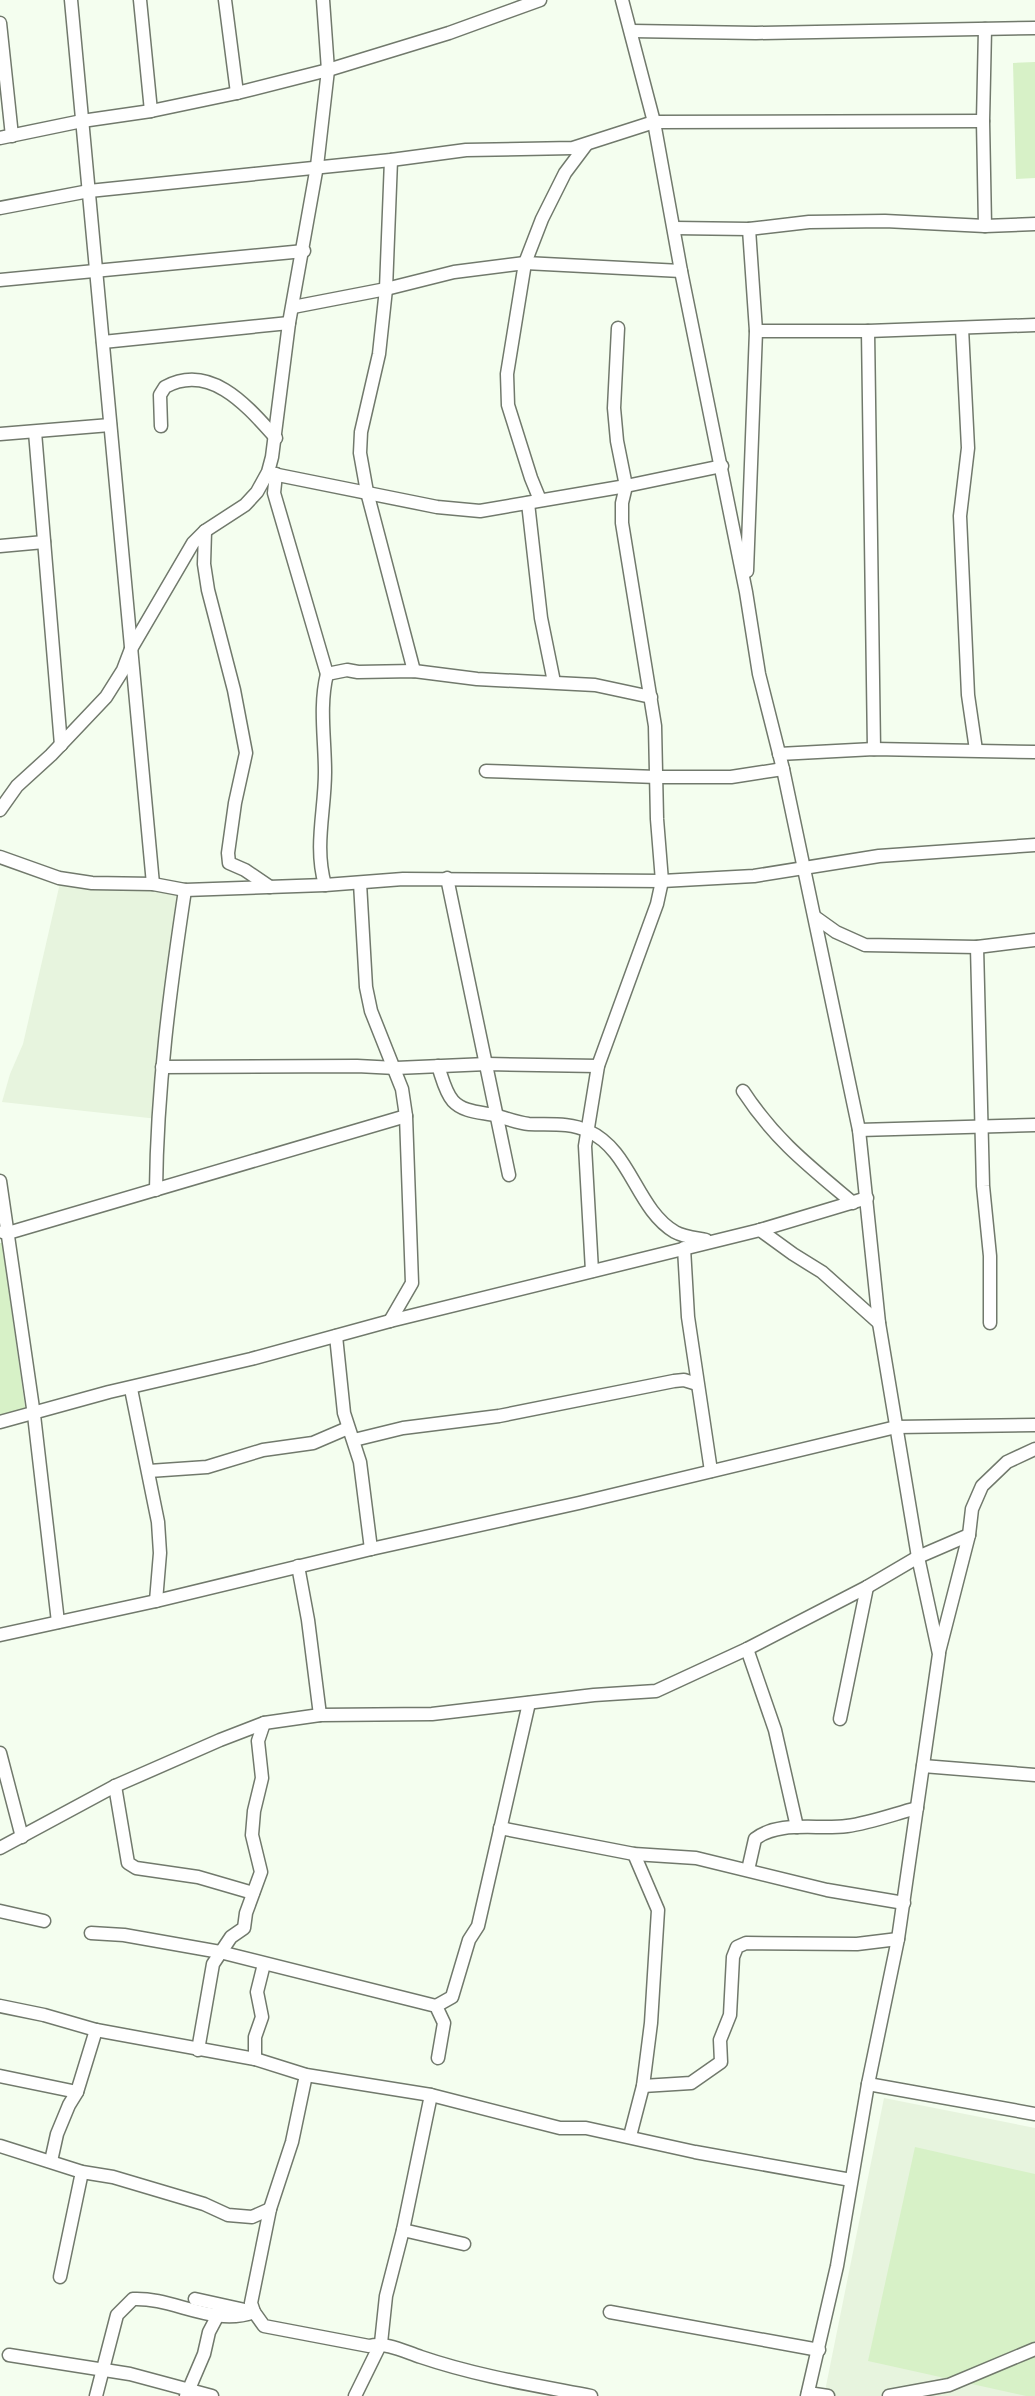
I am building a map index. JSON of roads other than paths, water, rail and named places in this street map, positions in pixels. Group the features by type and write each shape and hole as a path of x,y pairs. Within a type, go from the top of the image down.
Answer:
{"street":[{"path":"71,0 153,884"},
{"path":"140,0 151,111"},
{"path":"225,0 237,93"},
{"path":"323,0 328,70 317,166 289,323 272,473 274,493 327,674 323,691 326,771 319,848 325,885"},
{"path":"0,23 6,137 82,121 151,111 328,70 449,33 540,0"},
{"path":"622,0 654,122 681,271 722,466 759,674 805,869 859,1130 879,1322 918,1558 939,1654"},
{"path":"632,32 755,33 905,28 1035,28"},
{"path":"985,29 985,226"},
{"path":"0,208 89,191 466,150 573,148 654,122 983,121"},
{"path":"554,682 541,618 531,478 508,405 507,374 525,263 542,219 565,173 586,145"},
{"path":"391,160 386,289 379,354 361,432 360,453 367,492 414,671"},
{"path":"674,229 749,229 789,224 886,221 985,226 1035,225"},
{"path":"746,593 756,331 749,229"},
{"path":"0,280 303,251"},
{"path":"293,307 386,289 454,272 525,263 681,271"},
{"path":"103,342 289,323"},
{"path":"756,331 868,331 1035,325"},
{"path":"593,1271 586,1130 598,1066 657,904 662,881 651,697 622,523 622,503 626,486 614,408 618,328"},
{"path":"962,328 968,448 960,516 968,695 976,750"},
{"path":"868,331 874,750"},
{"path":"161,426 160,395 165,387 188,380 208,381 223,387 256,416 275,438"},
{"path":"0,435 110,425"},
{"path":"35,432 61,745"},
{"path":"272,473 437,507 480,511 626,486 722,466"},
{"path":"0,810 18,786 106,696 123,670 131,649 184,555 205,531 245,505 272,473"},
{"path":"205,531 204,564 208,590 237,702 246,753 235,803 229,863 270,887"},
{"path":"0,546 44,542"},
{"path":"327,674 347,670 414,671 477,679 595,685 651,697"},
{"path":"779,754 874,750 1035,752"},
{"path":"486,771 731,778 783,769"},
{"path":"0,858 59,878 92,883 153,884 185,890 447,878 662,881 754,876 879,856 1035,845"},
{"path":"447,878 499,1116 509,1175"},
{"path":"360,883 366,987 371,1011 396,1068 406,1116 411,1283 390,1321"},
{"path":"156,1189 164,1032 185,890"},
{"path":"815,917 836,932 865,945 976,947 1035,940"},
{"path":"976,947 983,1186 990,1256 990,1323"},
{"path":"162,1067 396,1068 487,1064 598,1066"},
{"path":"438,1066 453,1101 473,1112 499,1116 508,1121 563,1124 586,1130 610,1147 657,1216 675,1232 712,1242"},
{"path":"743,1091 788,1149 853,1203"},
{"path":"4,1232 406,1116"},
{"path":"859,1130 1035,1125"},
{"path":"0,1181 4,1232 34,1415 58,1622"},
{"path":"0,1422 390,1321 760,1230 867,1198"},
{"path":"760,1230 822,1272 879,1322"},
{"path":"684,1248 688,1317 710,1471"},
{"path":"336,1336 341,1394 360,1462 371,1549"},
{"path":"149,1471 207,1467 263,1450 351,1434 499,1416 674,1381 684,1380 697,1384"},
{"path":"131,1389 158,1522 160,1553 156,1601"},
{"path":"0,1635 579,1503 896,1427 1035,1425"},
{"path":"828,2396 808,2394 837,2266 868,2084 898,1939 939,1654 969,1535 972,1509 982,1486 1007,1462 1035,1449"},
{"path":"0,1848 115,1787 219,1740 264,1723 320,1715 432,1714 656,1691 747,1649 918,1558 969,1535"},
{"path":"298,1566 320,1715"},
{"path":"840,1719 867,1587"},
{"path":"747,1649 775,1730 797,1827"},
{"path":"91,1933 124,1935 220,1952 436,2006 452,1997 469,1940 478,1926 529,1703"},
{"path":"198,2050 213,1964 231,1937 244,1928 261,1872 252,1835 254,1811 262,1779 258,1741 264,1723"},
{"path":"0,1753 22,1836"},
{"path":"923,1766 1035,1775"},
{"path":"115,1787 128,1863 136,1868 198,1877 253,1893"},
{"path":"748,1870 755,1839 762,1834 797,1827 850,1826 917,1808"},
{"path":"500,1828 634,1854 696,1858 828,1890 904,1903"},
{"path":"630,2136 643,2086 652,2012 658,1910 634,1854"},
{"path":"0,1911 44,1921"},
{"path":"643,2086 691,2083 721,2062 720,2040 730,2015 733,1957 737,1947 746,1943 857,1944 898,1939"},
{"path":"255,2059 255,2037 262,2017 257,1992 264,1964"},
{"path":"0,2006 96,2030 255,2059 306,2075 431,2095 560,2127 586,2127 695,2152 851,2180"},
{"path":"436,2006 444,2023 438,2058"},
{"path":"51,2161 57,2134 77,2092 96,2030"},
{"path":"306,2075 292,2142 270,2209 251,2303 264,2326 369,2346 381,2343 445,2365 509,2382 591,2396"},
{"path":"0,2076 77,2092"},
{"path":"868,2084 1035,2114"},
{"path":"355,2396 381,2343 386,2296 403,2230 431,2095"},
{"path":"0,2146 82,2172 113,2177 204,2204 228,2215 252,2217 270,2209"},
{"path":"60,2277 82,2172"},
{"path":"403,2230 464,2244"},
{"path":"96,2396 117,2315 133,2299 148,2298 218,2315 243,2316 254,2312"},
{"path":"195,2299 254,2312"},
{"path":"610,2312 819,2350"},
{"path":"187,2393 218,2315"},
{"path":"889,2396 949,2385 1035,2349"},
{"path":"9,2355 130,2374 187,2393 212,2396"}]}
